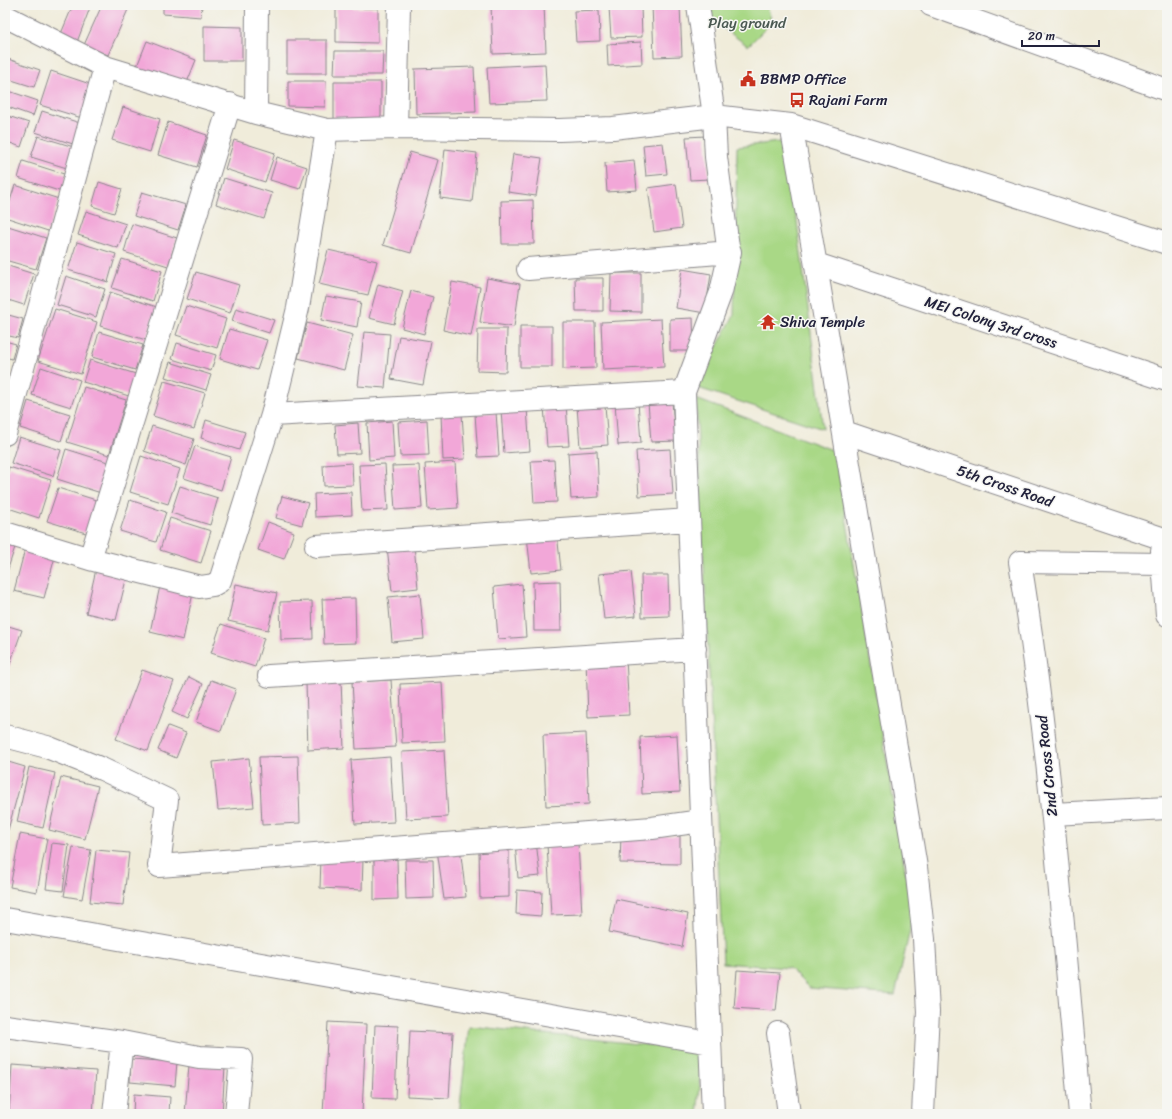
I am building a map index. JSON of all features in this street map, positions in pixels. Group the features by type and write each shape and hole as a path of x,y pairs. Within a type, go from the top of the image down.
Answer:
{"street":[{"path":"256,113 257,5"},
{"path":"396,128 399,5"},
{"path":"698,5 714,116 716,157 728,247 730,252 721,292 684,392 713,1114"},
{"path":"931,5 1167,90"},
{"path":"5,16 105,67 256,113 327,130 396,128 559,130 598,128 714,116 790,124 1167,243"},
{"path":"5,434 105,67"},
{"path":"90,559 230,104"},
{"path":"790,124 816,264 916,868 924,939 928,1012 923,1114"},
{"path":"5,533 90,559 200,587 213,585 220,581 272,415 298,308 327,130"},
{"path":"528,269 730,252"},
{"name":"MEI Colony 3rd cross","path":"816,264 1167,380"},
{"path":"272,415 684,392"},
{"name":"5th Cross Road","path":"844,432 1164,539"},
{"path":"316,546 689,520"},
{"path":"1164,539 1163,564 1167,615"},
{"name":"2nd Cross Road","path":"1080,1114 1053,814 1034,647 1020,562 1163,564"},
{"path":"269,676 695,649"},
{"path":"5,736 47,747 102,769 167,800 159,866 652,828 701,821"},
{"path":"1053,814 1167,808"},
{"path":"5,919 710,1043"},
{"path":"5,1026 122,1042 200,1057 240,1059 236,1114"},
{"path":"778,1033 788,1114"},
{"path":"114,1114 122,1042"}],"green space":[{"name":"Play ground","path":"706,5 767,5 772,22 748,46 707,16"},
{"path":"787,141 823,429 695,387 734,315 737,147"},
{"path":"696,399 835,451 913,917 895,995 809,988 789,968 723,963"},
{"path":"469,1026 704,1051 697,1114 459,1114"}],"building":[{"path":"73,5 91,5 77,42 60,36"},
{"path":"102,5 130,5 108,55 84,45"},
{"path":"163,5 202,5 201,17 163,14"},
{"path":"491,5 544,5 546,52 493,54"},
{"path":"652,5 680,5 682,56 654,57"},
{"path":"641,6 642,37 611,38 609,7"},
{"path":"336,8 378,8 378,43 336,42"},
{"path":"599,10 600,41 576,42 574,11"},
{"path":"204,26 242,27 242,61 204,61"},
{"path":"287,40 327,40 327,73 287,73"},
{"path":"147,41 196,60 184,90 135,71"},
{"path":"641,42 642,64 608,66 607,44"},
{"path":"335,51 383,51 382,75 334,75"},
{"path":"8,59 40,70 34,87 5,78 5,67"},
{"path":"545,64 547,101 489,103 487,67"},
{"path":"474,67 476,112 416,114 415,69"},
{"path":"51,71 96,86 85,119 40,105"},
{"path":"288,81 326,81 325,107 288,106"},
{"path":"334,82 381,82 381,121 334,121"},
{"path":"6,90 38,101 33,116 5,106"},
{"path":"123,107 160,119 150,152 112,140"},
{"path":"42,111 80,123 73,144 35,132"},
{"path":"5,115 29,123 21,147 5,141"},
{"path":"168,122 207,135 197,167 158,155"},
{"path":"38,136 77,148 70,169 31,157"},
{"path":"706,136 709,179 690,180 686,137"},
{"path":"234,140 275,153 265,182 225,169"},
{"path":"663,143 667,174 646,176 643,145"},
{"path":"445,149 477,153 472,202 440,198"},
{"path":"410,152 438,160 411,253 383,245"},
{"path":"513,154 542,158 536,196 508,192"},
{"path":"277,157 307,167 300,189 270,180"},
{"path":"634,160 637,190 607,192 605,163"},
{"path":"23,161 67,175 62,192 18,178"},
{"path":"224,178 272,193 264,219 216,204"},
{"path":"99,182 122,189 114,213 92,206"},
{"path":"676,184 682,228 654,232 648,188"},
{"path":"15,185 59,199 48,231 5,217"},
{"path":"142,192 186,205 178,230 134,216"},
{"path":"533,200 534,244 502,244 501,201"},
{"path":"86,211 126,224 118,248 78,235"},
{"path":"132,224 177,238 168,266 124,252"},
{"path":"5,225 46,238 36,269 5,260"},
{"path":"77,242 116,254 108,282 68,270"},
{"path":"328,250 377,261 368,295 319,284"},
{"path":"122,259 162,271 153,301 112,288"},
{"path":"5,265 34,274 24,305 5,299"},
{"path":"682,269 711,274 705,313 676,308"},
{"path":"196,272 239,285 230,313 187,299"},
{"path":"611,273 641,273 641,312 610,311"},
{"path":"66,276 105,289 96,317 57,305"},
{"path":"487,278 520,284 514,327 480,322"},
{"path":"575,278 603,278 603,311 576,311"},
{"path":"452,282 480,287 471,336 443,330"},
{"path":"378,284 403,291 394,324 369,318"},
{"path":"411,291 433,297 424,334 402,328"},
{"path":"110,292 157,307 146,340 100,326"},
{"path":"326,296 361,302 357,327 321,320"},
{"path":"186,306 226,319 217,348 176,335"},
{"path":"236,308 274,320 269,333 232,321"},
{"path":"55,309 97,322 81,374 38,361"},
{"path":"5,314 23,319 18,338 5,335"},
{"path":"693,318 694,351 670,351 670,319"},
{"path":"661,319 664,367 603,370 601,322"},
{"path":"563,322 595,322 596,368 563,369"},
{"path":"307,323 353,335 344,370 298,358"},
{"path":"520,326 552,326 552,367 520,367"},
{"path":"229,329 267,340 257,370 220,359"},
{"path":"478,329 507,329 506,372 477,371"},
{"path":"99,332 143,345 135,370 92,357"},
{"path":"364,332 390,334 385,388 358,386"},
{"path":"399,336 431,341 423,385 391,379"},
{"path":"5,341 16,344 12,359 5,357"},
{"path":"177,343 216,355 211,371 172,359"},
{"path":"90,360 136,374 129,396 83,382"},
{"path":"170,362 211,375 206,390 165,377"},
{"path":"41,367 80,380 71,407 32,395"},
{"path":"164,381 205,393 194,429 153,416"},
{"path":"84,387 126,400 109,455 67,442"},
{"path":"28,401 70,414 61,441 20,428"},
{"path":"672,401 675,441 651,442 648,402"},
{"path":"638,402 641,443 618,445 615,403"},
{"path":"566,404 569,446 547,447 544,406"},
{"path":"605,405 608,445 580,447 577,406"},
{"path":"527,408 530,451 504,453 501,410"},
{"path":"496,412 499,456 478,457 475,414"},
{"path":"462,414 465,459 443,460 441,415"},
{"path":"206,420 245,432 239,450 201,438"},
{"path":"427,420 429,455 400,456 398,422"},
{"path":"392,421 394,458 369,460 367,423"},
{"path":"358,423 360,453 337,454 335,425"},
{"path":"152,426 194,439 186,465 144,451"},
{"path":"19,437 61,450 53,476 11,463"},
{"path":"195,446 231,457 221,490 184,478"},
{"path":"66,449 111,463 101,493 57,479"},
{"path":"670,449 673,494 639,496 636,451"},
{"path":"597,451 599,497 571,499 568,453"},
{"path":"141,456 180,469 168,504 130,492"},
{"path":"554,460 557,502 534,503 531,461"},
{"path":"455,462 458,508 428,510 425,464"},
{"path":"352,463 353,485 324,486 323,465"},
{"path":"385,464 388,510 362,511 359,465"},
{"path":"419,465 422,508 395,510 392,466"},
{"path":"9,467 51,480 39,518 5,507 5,481"},
{"path":"180,486 218,498 210,525 171,513"},
{"path":"58,488 99,501 89,534 47,521"},
{"path":"351,492 352,515 315,517 314,494"},
{"path":"282,496 308,503 302,525 276,518"},
{"path":"130,500 166,512 156,542 120,531"},
{"path":"170,518 211,531 201,563 160,550"},
{"path":"268,522 294,532 284,559 258,550"},
{"path":"557,533 561,570 531,573 527,536"},
{"path":"5,541 16,544 5,578"},
{"path":"26,545 56,553 44,598 14,591"},
{"path":"414,545 418,588 392,591 387,547"},
{"path":"97,565 128,572 116,620 86,613"},
{"path":"631,571 636,616 604,619 599,574"},
{"path":"641,575 668,575 669,616 642,617"},
{"path":"560,581 561,631 534,631 533,582"},
{"path":"236,584 277,593 268,630 228,621"},
{"path":"522,584 526,637 498,639 494,587"},
{"path":"160,586 193,593 183,640 150,632"},
{"path":"420,594 424,639 392,642 388,597"},
{"path":"355,598 356,643 324,644 322,599"},
{"path":"312,601 313,639 281,640 280,602"},
{"path":"221,624 264,638 255,667 211,653"},
{"path":"5,625 22,630 5,678"},
{"path":"626,658 629,715 588,717 586,660"},
{"path":"142,670 174,681 148,751 116,739"},
{"path":"189,677 203,684 187,719 172,712"},
{"path":"211,680 236,689 221,731 196,722"},
{"path":"391,680 396,747 356,749 352,682"},
{"path":"341,682 344,748 308,750 306,683"},
{"path":"442,682 445,741 402,743 400,684"},
{"path":"168,726 186,733 176,758 158,750"},
{"path":"586,733 589,804 546,806 543,735"},
{"path":"677,735 680,792 642,794 640,737"},
{"path":"444,750 448,817 406,819 402,752"},
{"path":"298,756 300,823 262,825 259,757"},
{"path":"390,757 394,822 355,824 351,760"},
{"path":"249,758 254,807 218,810 213,762"},
{"path":"5,761 25,767 8,830 5,829"},
{"path":"29,767 55,773 43,828 17,822"},
{"path":"61,777 98,786 85,839 49,830"},
{"path":"20,834 47,839 37,892 10,887"},
{"path":"621,835 680,836 680,864 620,863"},
{"path":"536,841 540,876 518,878 515,843"},
{"path":"52,843 69,845 63,891 46,889"},
{"path":"578,843 582,914 551,915 547,844"},
{"path":"73,847 91,850 82,899 64,896"},
{"path":"460,847 466,897 444,899 437,850"},
{"path":"509,848 509,897 480,898 479,849"},
{"path":"96,850 129,853 123,905 90,902"},
{"path":"321,858 363,860 362,890 320,888"},
{"path":"397,859 398,899 374,900 374,860"},
{"path":"405,860 433,860 434,898 406,899"},
{"path":"517,890 542,892 541,916 516,914"},
{"path":"616,899 688,914 682,947 609,932"},
{"path":"737,970 780,973 776,1011 734,1008"},
{"path":"328,1022 366,1024 362,1114 323,1114"},
{"path":"375,1025 398,1026 395,1099 372,1098"},
{"path":"410,1031 453,1033 449,1098 407,1096"},
{"path":"131,1059 177,1062 175,1086 130,1082"},
{"path":"12,1065 96,1071 93,1114 9,1114"},
{"path":"189,1065 225,1067 222,1114 185,1114"},
{"path":"134,1094 170,1097 169,1114 133,1114"}],"place":[{"name":"BBMP Office","path":"748,79"},
{"name":"Rajani Farm","path":"797,100"},
{"name":"Shiva Temple","path":"768,322"}]}
